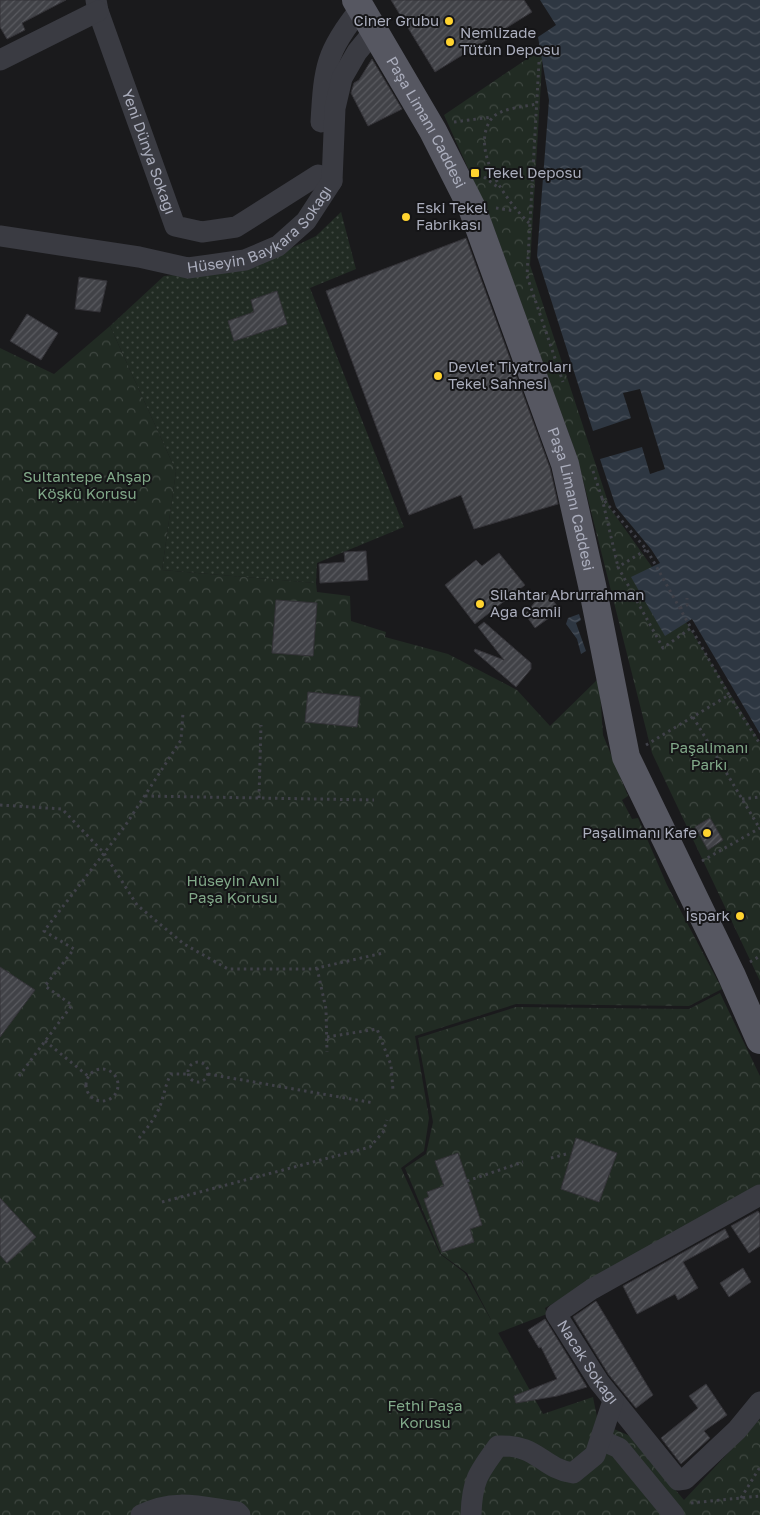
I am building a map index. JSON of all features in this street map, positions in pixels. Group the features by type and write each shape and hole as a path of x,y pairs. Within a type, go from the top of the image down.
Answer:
{"main road":[{"name":"Paşa Limanı Caddesi","path":"359,4 430,126 472,208 565,464 592,585 626,757 731,974 760,1040"}],"street":[{"name":"Hüseyin Baykara Sokağı","path":"325,178 323,84 330,54 359,4"},
{"name":"Yeni Dünya Sokağı","path":"97,6 176,226 202,232 236,227 325,178"},
{"path":"0,60 97,6"},
{"name":"Hüseyin Baykara Sokağı","path":"0,236 139,258 188,268 245,260 278,246 306,221 325,178 335,108 342,78 357,52 375,30"},
{"name":"Nacak Sokağı","path":"760,1195 592,1289 556,1314 613,1401 678,1480 685,1479 737,1430 760,1402"},
{"path":"471,1515 472,1489 483,1466 498,1446 514,1446 529,1450 559,1470 573,1472 596,1455 613,1401"},
{"path":"601,1440 619,1448 671,1510"},
{"path":"141,1515 156,1508 179,1504 236,1512 240,1515"}],"path":[{"path":"539,62 527,276 564,387"},
{"path":"430,126 445,118 457,123 493,117 505,111 536,104"},
{"path":"493,117 486,130 490,167 499,189 516,211 529,223"},
{"path":"592,470 602,498 618,567 663,648 691,628"},
{"path":"602,498 647,550 729,695 760,744"},
{"path":"618,567 647,550"},
{"path":"680,608 686,605 687,598"},
{"path":"626,757 729,695"},
{"path":"19,1076 72,1006 45,986 74,949 44,931 104,854 181,740 183,713"},
{"path":"682,872 760,829 693,717"},
{"path":"259,798 261,725"},
{"path":"144,796 374,800"},
{"path":"742,799 760,797"},
{"path":"0,805 62,809 104,854 138,905 184,944 228,969 317,968 383,953"},
{"path":"317,968 326,1009 326,1052"},
{"path":"327,1037 377,1029 390,1065 393,1090"},
{"path":"45,1041 88,1076"},
{"path":"197,1062 206,1065 208,1074 204,1080 198,1082 191,1080 188,1074 189,1067 197,1062"},
{"path":"97,1070 107,1070 117,1081 117,1092 110,1100 99,1102 94,1100 85,1086 88,1076 97,1070"},
{"path":"139,1138 152,1121 162,1101 165,1084 171,1074 188,1074"},
{"path":"208,1074 374,1103"},
{"path":"162,1202 370,1147 383,1132 388,1120"},
{"path":"551,1158 570,1153"},
{"path":"467,1182 523,1162"},
{"path":"741,1498 760,1467"},
{"path":"671,1510 760,1496"}],"green space":[{"name":"Paşalimanı Parkı","path":"543,48 530,265 610,508 652,567 760,742 760,981 652,753 577,456 490,217 444,115"},
{"path":"341,212 356,269 310,288 404,527 317,563 316,583 162,570 176,471 110,326 164,276 250,268 316,236"},
{"name":"Hüseyin Avni Paşa Korusu","path":"110,326 176,471 162,570 316,583 317,592 350,596 351,621 386,632 385,637 448,654 517,690 550,726 599,678 603,735 628,796 622,800 632,819 638,818 667,885 722,989 689,1006 516,1004 415,1036 429,1118 424,1151 401,1168 440,1254 465,1273 543,1414 593,1397 598,1422 630,1436 684,1500 760,1419 760,1515 0,1515 0,348 54,374"},
{"path":"720,993 760,1076 760,1187 545,1308 547,1314 498,1333 467,1273 441,1254 405,1168 426,1154 433,1122 418,1038 516,1007 689,1009"}],"water":[{"path":"540,0 760,0 760,734 692,619 665,636 631,577 660,563 651,549 616,507 600,459 642,447 650,474 665,469 640,389 623,393 631,418 593,431 537,256 549,100 538,37 556,25"},
{"path":"579,614 581,620 576,623 586,651 581,654 577,639 566,624 568,618"}],"building":[{"path":"0,0 66,0 22,23 25,30 7,39 0,27"},
{"name":"Nemlizade Tütün Deposu","path":"391,0 524,0 532,12 435,72"},
{"path":"372,59 402,109 368,126 351,93 354,83 359,80"},
{"name":"Devlet Tiyatroları Tekel Sahnesi","path":"466,238 550,468 558,504 474,529 461,495 409,515 326,291"},
{"path":"79,277 107,281 100,312 75,309"},
{"path":"277,291 287,324 234,341 228,321 254,312 251,300"},
{"path":"27,314 58,333 41,360 10,341"},
{"path":"366,551 368,580 320,583 319,564 345,562 344,552"},
{"name":"Silahtar Abrurrahman Ağa Camii","path":"499,553 525,585 475,624 445,585 476,560 482,566"},
{"path":"545,590 560,610 535,628 525,614"},
{"path":"276,600 317,603 313,656 272,653"},
{"path":"484,622 531,663 531,669 516,687 474,651 475,649 504,660 478,627"},
{"path":"308,692 360,697 357,727 305,722"},
{"path":"710,818 723,840 708,850 695,827"},
{"path":"0,967 35,990 0,1037"},
{"path":"576,1138 617,1153 599,1202 561,1189"},
{"path":"458,1153 482,1225 470,1229 474,1242 442,1252 424,1199 429,1197 427,1192 444,1186 435,1161"},
{"path":"0,1198 36,1237 7,1263 0,1255"},
{"path":"758,1211 760,1214 760,1246 749,1253 731,1226"},
{"path":"725,1229 729,1237 683,1262 698,1288 678,1300 675,1294 637,1314 623,1286"},
{"path":"743,1268 751,1282 729,1297 720,1283"},
{"path":"596,1301 653,1395 636,1408 609,1375 573,1317"},
{"path":"545,1319 587,1387 557,1396 516,1403 514,1396 557,1379 541,1347 539,1348 528,1330"},
{"path":"706,1384 727,1415 704,1431 710,1438 681,1464 661,1438 698,1408 689,1396"}],"place":[{"name":"Ciner Grubu","path":"449,21"},
{"name":"Nemlizade Tütün Deposu","path":"450,42"},
{"name":"Tekel Deposu","path":"475,173"},
{"name":"Eski Tekel Fabrikası","path":"406,217"},
{"name":"Devlet Tiyatroları Tekel Sahnesi","path":"438,376"},
{"name":"Silahtar Abrurrahman Ağa Camii","path":"480,604"},
{"name":"Paşalimanı Kafe","path":"707,833"},
{"name":"İspark","path":"740,916"}],"park label":[{"name":"Sultantepe Ahşap Köşkü Korusu","path":"87,486"},
{"name":"Fethi Paşa Korusu","path":"425,1414"}]}
